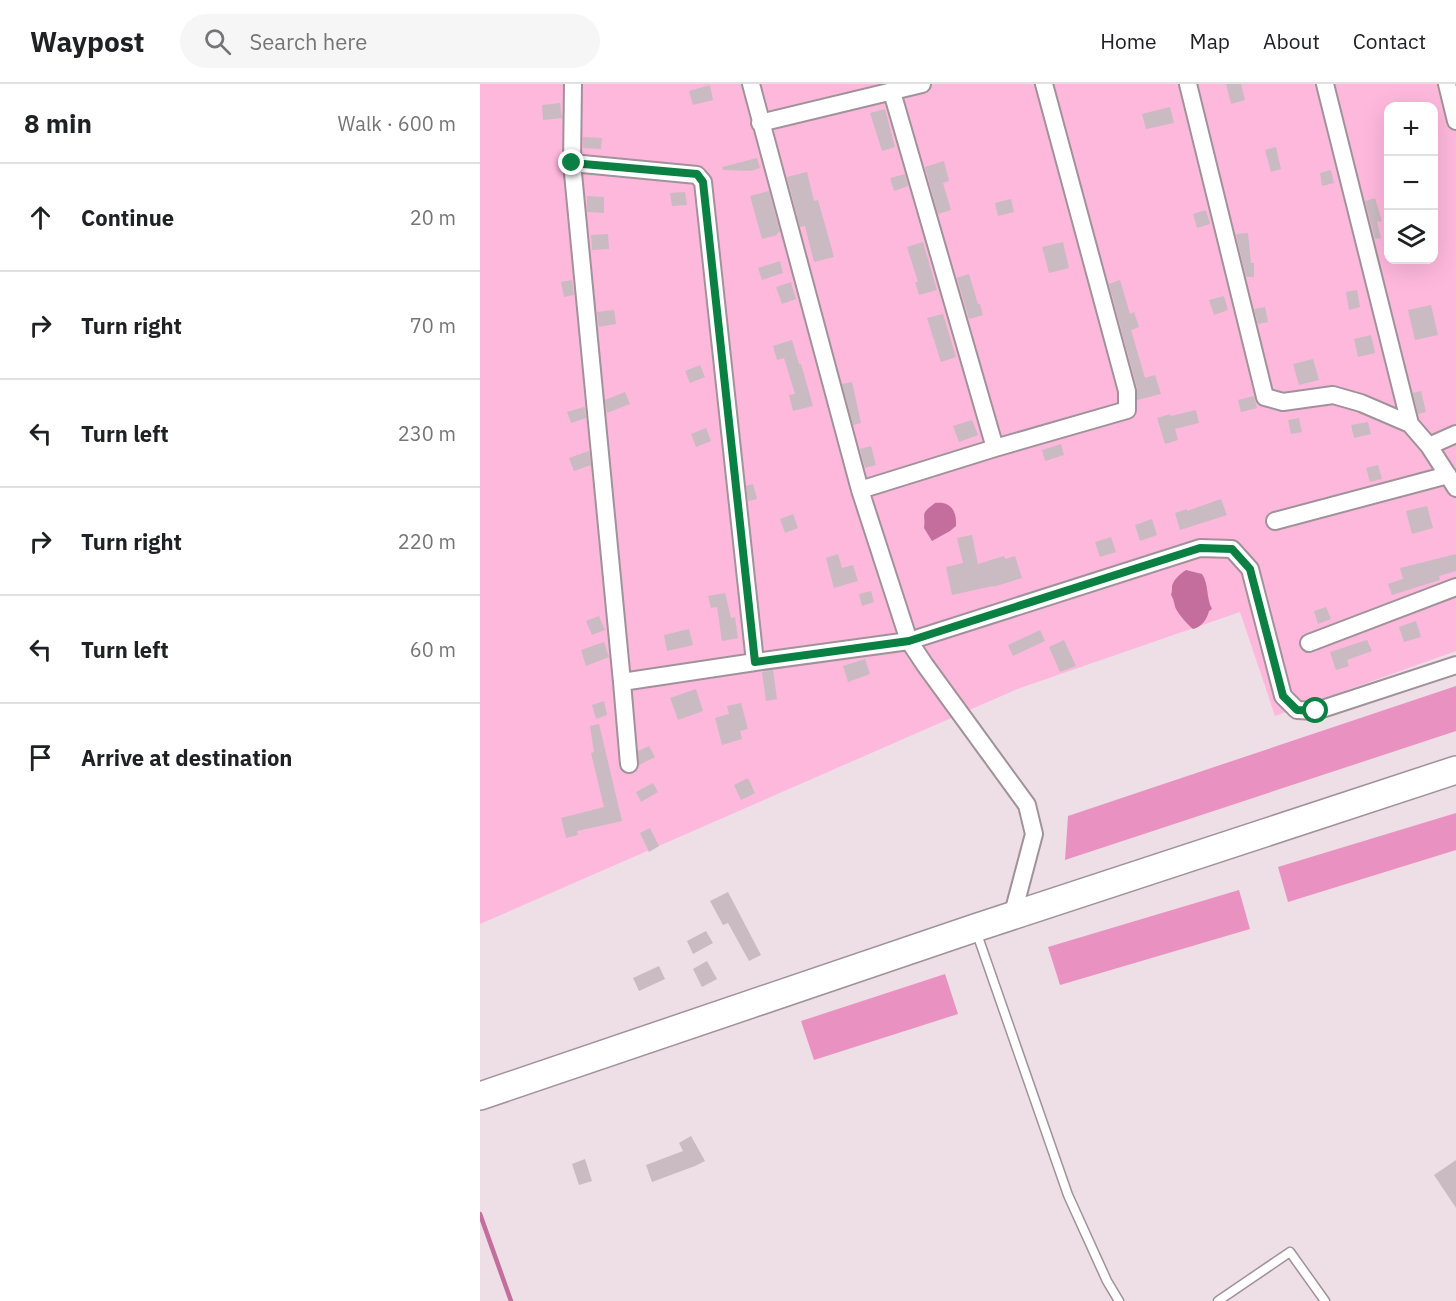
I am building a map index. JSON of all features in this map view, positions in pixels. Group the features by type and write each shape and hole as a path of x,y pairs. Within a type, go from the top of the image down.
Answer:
{"highway":[{"path":"480,1096 975,928 1456,770"}],"street":[{"path":"573,84 572,163 629,764"},
{"path":"751,84 860,490 909,641 1027,805 1034,834 1012,916"},
{"path":"760,123 922,84"},
{"path":"860,490 1127,410 1127,391 1044,84"},
{"path":"1188,84 1265,397 1283,402 1333,395 1361,403 1410,424 1429,446 1452,481 1275,521"},
{"path":"1325,84 1410,424"},
{"path":"1447,84 1456,121"},
{"path":"892,92 995,448"},
{"path":"572,163 697,174 703,182 755,662"},
{"path":"1429,446 1456,434"},
{"path":"622,682 909,641 1200,548 1232,549 1250,569 1283,696 1297,710 1316,711 1456,665"},
{"path":"1309,643 1456,587"}],"lane":[{"path":"975,928 1068,1195 1107,1281 1119,1301"},
{"path":"1218,1301 1290,1252 1325,1301"}],"shaded area":[{"path":"480,84 1456,84 1456,651 1275,716 1240,612 1020,688 480,924"},
{"path":"935,503 949,505 952,508 956,526 932,541 924,528 924,514"},
{"path":"1186,570 1202,574 1212,609 1201,625 1193,629 1176,609 1171,595 1174,581"},
{"path":"1456,686 1456,731 1065,860 1068,816"},
{"path":"1456,813 1456,850 1288,902 1278,867"},
{"path":"1239,890 1250,929 1060,985 1048,947"},
{"path":"945,974 958,1014 814,1060 801,1021"}],"building":[{"path":"1226,84 1241,84 1245,100 1231,104"},
{"path":"710,85 713,100 693,105 689,91"},
{"path":"560,103 562,118 543,120 542,105"},
{"path":"1170,107 1174,123 1146,129 1142,114"},
{"path":"885,109 895,147 882,151 870,113"},
{"path":"583,137 602,138 601,149 583,148"},
{"path":"1276,147 1281,169 1271,172 1265,150"},
{"path":"757,158 760,168 751,171 723,170 722,167"},
{"path":"944,161 949,181 943,183 951,210 938,214 925,167"},
{"path":"1331,170 1334,183 1322,186 1320,173"},
{"path":"807,172 814,201 818,200 834,257 814,262 805,226 800,227 787,177"},
{"path":"905,174 908,186 894,191 890,178"},
{"path":"769,191 780,232 762,239 750,196"},
{"path":"685,192 687,205 672,206 670,193"},
{"path":"587,196 604,197 604,213 587,212"},
{"path":"1375,198 1382,221 1377,222 1381,238 1375,239 1365,201"},
{"path":"1011,199 1014,212 998,216 995,203"},
{"path":"1206,210 1210,224 1197,228 1193,214"},
{"path":"1248,233 1251,263 1254,263 1254,277 1246,277 1236,234"},
{"path":"608,234 609,249 592,250 591,235"},
{"path":"923,242 937,290 919,295 915,282 918,282 907,247"},
{"path":"1063,242 1069,268 1049,273 1042,247"},
{"path":"780,261 783,273 762,280 758,268"},
{"path":"969,274 983,315 969,319 957,278"},
{"path":"572,280 574,295 564,297 561,282"},
{"path":"1120,280 1130,314 1134,312 1139,327 1131,330 1145,378 1155,375 1161,394 1137,400 1137,388 1109,284"},
{"path":"791,282 796,299 782,304 776,287"},
{"path":"1357,290 1360,307 1349,310 1346,292"},
{"path":"1224,296 1228,310 1214,315 1209,300"},
{"path":"1431,305 1438,335 1415,340 1408,310"},
{"path":"1265,307 1268,322 1258,324 1254,309"},
{"path":"614,310 616,324 599,327 597,312"},
{"path":"943,314 956,357 941,362 927,318"},
{"path":"1371,335 1375,353 1358,357 1354,339"},
{"path":"792,340 813,406 793,411 789,395 795,394 784,358 777,360 773,346"},
{"path":"1313,359 1319,380 1299,385 1293,364"},
{"path":"700,365 705,377 690,383 685,371"},
{"path":"852,382 861,423 853,425 842,384"},
{"path":"1421,391 1426,412 1418,414 1413,393"},
{"path":"625,392 630,404 607,413 605,400"},
{"path":"1254,396 1257,408 1241,412 1238,400"},
{"path":"584,407 586,418 571,423 567,412"},
{"path":"1196,410 1199,423 1175,429 1178,440 1165,444 1157,418"},
{"path":"1299,418 1302,432 1291,434 1288,420"},
{"path":"972,420 978,435 959,442 953,426"},
{"path":"1368,422 1371,434 1354,438 1351,425"},
{"path":"706,428 711,441 696,447 691,434"},
{"path":"1061,444 1064,455 1045,461 1042,450"},
{"path":"871,446 876,465 865,468 860,449"},
{"path":"589,451 591,465 574,471 569,458"},
{"path":"1378,465 1382,479 1370,482 1366,468"},
{"path":"753,484 757,499 748,501 746,486"},
{"path":"1221,499 1227,515 1180,530 1175,513"},
{"path":"1427,506 1433,528 1412,534 1406,511"},
{"path":"793,514 798,528 785,533 780,519"},
{"path":"1152,519 1157,535 1140,541 1135,525"},
{"path":"972,535 978,564 1004,556 1005,559 1015,556 1022,578 993,587 952,595 946,567 963,563 957,538"},
{"path":"1111,537 1116,552 1100,557 1095,542"},
{"path":"838,554 842,568 853,565 858,581 834,588 826,558"},
{"path":"1456,554 1456,571 1439,576 1440,580 1392,595 1388,584 1403,579 1400,568"},
{"path":"871,591 874,602 862,606 859,594"},
{"path":"725,593 731,618 735,617 738,638 722,641 717,607 711,608 708,596"},
{"path":"1326,607 1331,619 1318,624 1314,611"},
{"path":"599,616 605,630 592,635 586,621"},
{"path":"1416,621 1421,637 1404,642 1399,627"},
{"path":"689,629 693,645 667,651 664,635"},
{"path":"1040,630 1045,641 1013,656 1008,645"},
{"path":"1064,640 1076,666 1060,672 1049,647"},
{"path":"1367,640 1372,651 1347,660 1349,666 1336,670 1330,652"},
{"path":"604,642 609,657 586,666 581,650"},
{"path":"865,659 870,674 848,682 843,666"},
{"path":"773,670 777,699 766,701 762,672"},
{"path":"696,689 703,711 678,720 670,698"},
{"path":"604,701 607,715 596,719 592,705"},
{"path":"741,703 748,729 740,731 742,739 722,745 715,718 729,714 727,706"},
{"path":"599,724 622,821 577,831 578,835 566,838 561,818 604,807 591,753 594,752 590,726"},
{"path":"649,746 655,757 639,765 638,751"},
{"path":"748,778 755,793 741,800 734,785"},
{"path":"653,783 658,792 641,802 636,792"},
{"path":"650,828 659,846 649,852 640,833"},
{"path":"728,892 761,955 749,961 728,923 723,925 710,901"},
{"path":"706,931 713,943 693,954 687,941"},
{"path":"707,961 717,979 702,987 693,969"},
{"path":"659,966 665,979 639,991 633,978"},
{"path":"691,1136 705,1161 652,1182 646,1165 683,1151 679,1143"},
{"path":"585,1159 592,1181 579,1185 572,1164"},
{"path":"1456,1160 1456,1208 1434,1175"}],"waterway":[{"path":"480,1214 511,1301"}],"route":[{"path":"572,163 697,174 703,182 755,662 909,641 1200,548 1232,549 1250,569 1283,696 1297,710 1316,711"}]}
